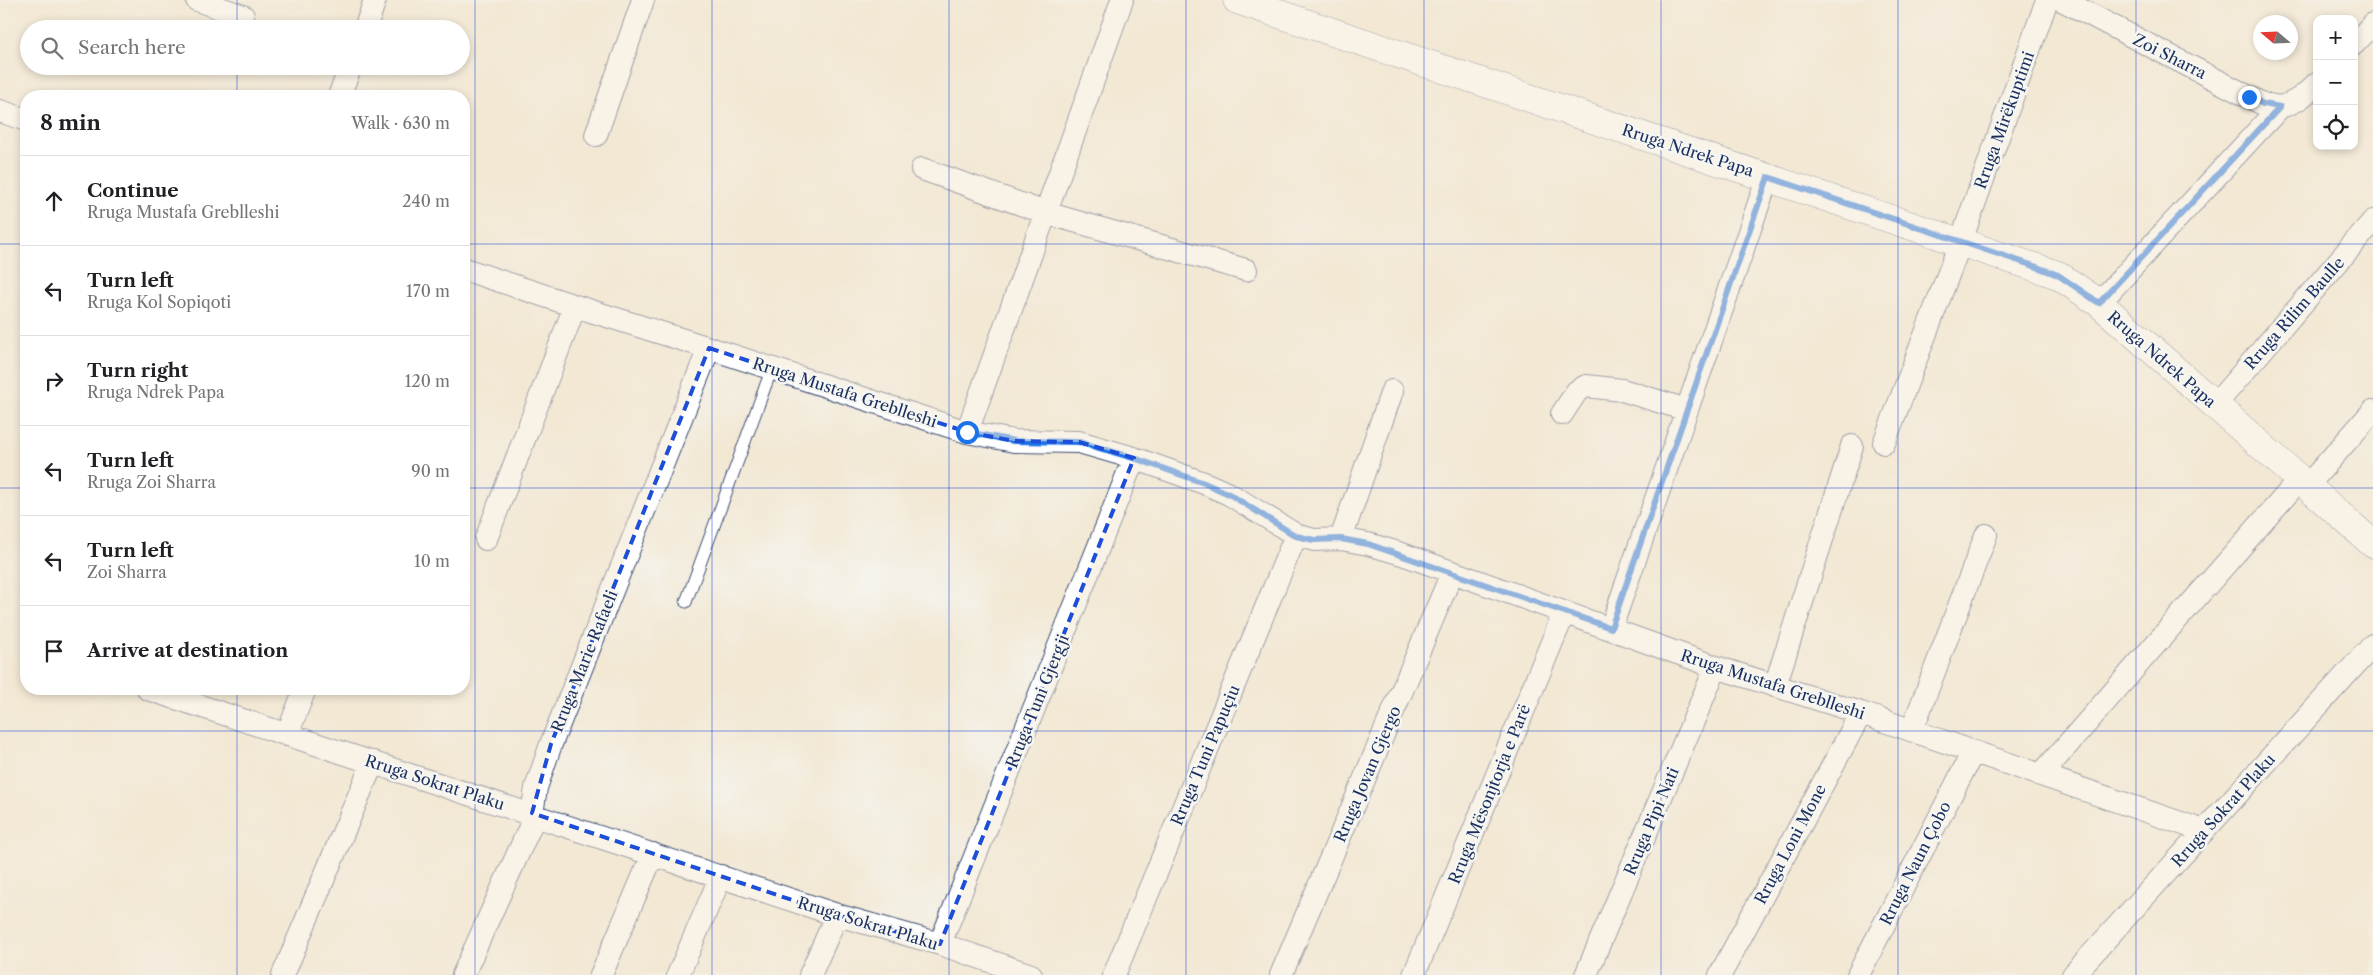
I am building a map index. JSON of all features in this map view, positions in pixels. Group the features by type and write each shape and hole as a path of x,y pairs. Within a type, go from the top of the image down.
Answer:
{"street":[{"path":"197,0 244,15"},
{"path":"368,20 375,0"},
{"path":"596,135 643,0"},
{"path":"967,432 1122,0"},
{"name":"Rruga Ndrek Papa","path":"1237,0 1961,240 2058,275 2099,303 2373,544"},
{"name":"Rruga Mirëkuptimi","path":"1884,443 1961,240 2047,0"},
{"name":"Zoi Sharra","path":"2062,0 2263,104 2280,107"},
{"path":"2358,40 2373,24"},
{"path":"341,90 347,75"},
{"path":"2099,303 2280,107 2292,104 2313,87"},
{"path":"0,111 20,118"},
{"path":"922,169 1046,213 1246,270"},
{"path":"1611,628 1768,177"},
{"name":"Rruga Rilim Baulle","path":"2215,405 2373,222"},
{"name":"Rruga Mustafa Greblleshi","path":"470,271 967,432 1014,441 1079,442 1134,458 1229,494 1296,536 1314,540 1341,539 1394,552 1716,667 1912,730 2204,831"},
{"path":"486,539 574,306"},
{"name":"Rruga Marie Rafaeli","path":"463,975 530,827 536,788 551,744 709,348"},
{"path":"1562,414 1577,392 1586,386 1622,390 1687,410"},
{"path":"1341,539 1392,391"},
{"path":"2041,774 2303,483 2373,411"},
{"path":"1775,686 1852,446"},
{"name":"Rruga Tuni Gjergji","path":"940,944 1134,458"},
{"path":"1912,730 1986,535"},
{"name":"Rruga Tuni Papuçiu","path":"1114,975 1296,536"},
{"name":"Rruga Jovan Gjergo","path":"1281,975 1452,573"},
{"name":"Rruga Mësonjtorja e Parë","path":"1414,975 1564,613"},
{"name":"Rruga Sokrat Plaku","path":"2073,975 2373,645"},
{"name":"Rruga Pipi Nati","path":"1586,975 1716,667"},
{"name":"Rruga Sokrat Plaku","path":"171,695 287,735 532,813 837,915 940,944 1019,973"},
{"path":"287,735 302,695"},
{"name":"Rruga Loni Mone","path":"1720,975 1861,713"},
{"name":"Rruga Naun Çobo","path":"1858,975 1973,752"},
{"path":"283,975 373,762"},
{"path":"601,975 653,854"},
{"path":"678,975 721,876"},
{"path":"810,975 837,915"}],"lane":[{"path":"686,602 772,368"}],"highlighted area":[{"path":"709,348 967,432 1014,441 1079,442 1134,458 940,944 837,915 532,813 551,744"}],"route":[{"path":"967,432 1014,441 1079,442 1134,458 1178,473 1229,494 1296,536 1314,540 1341,539 1368,544 1402,554 1564,613 1611,628 1768,177 2037,267 2058,275 2077,286 2099,303 2280,107 2263,104 2249,97"}]}
